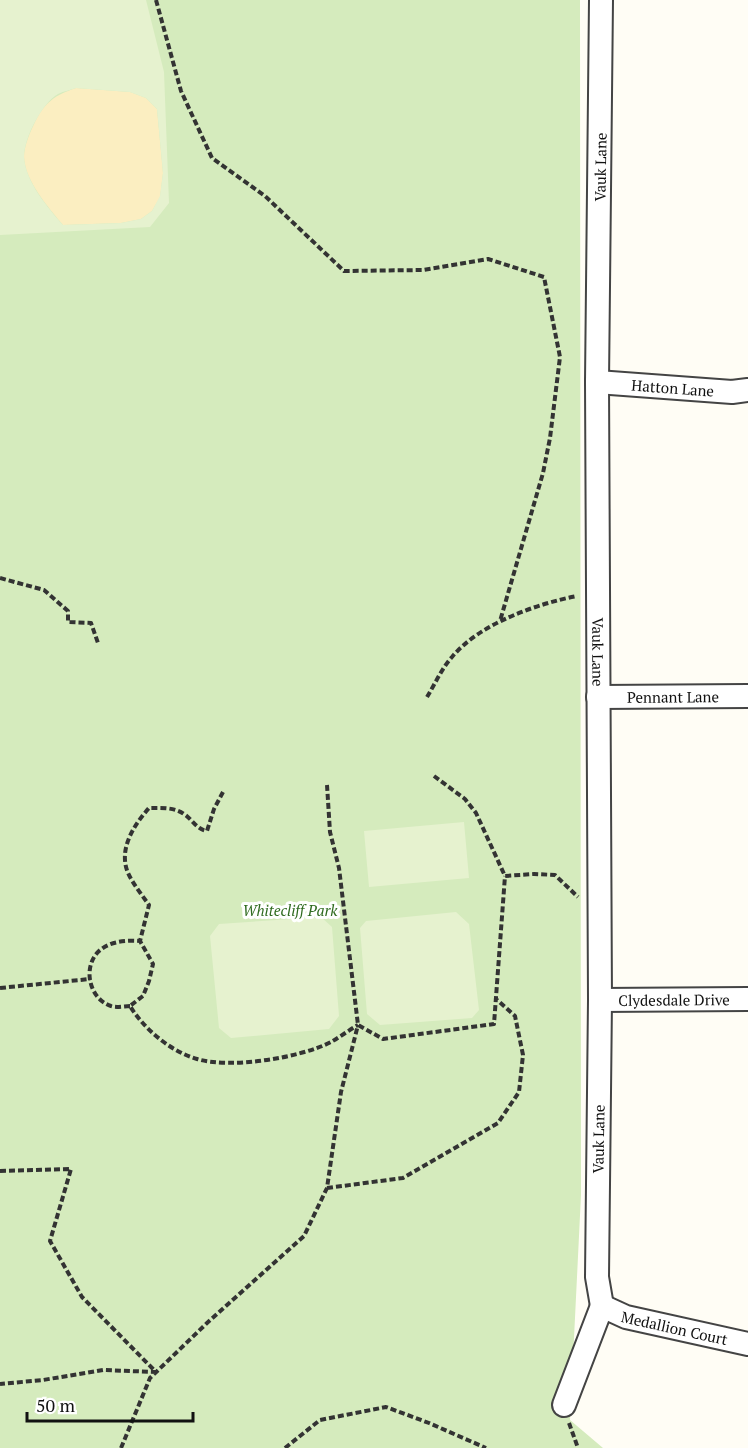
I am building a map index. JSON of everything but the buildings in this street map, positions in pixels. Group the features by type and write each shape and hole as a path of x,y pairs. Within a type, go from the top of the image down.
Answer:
{"street":[{"name":"Vauk Lane","path":"601,0 597,382 600,1000 597,1277 602,1306"},
{"name":"Hatton Lane","path":"597,382 732,392 748,390"},
{"name":"Pennant Lane","path":"598,697 748,696"},
{"name":"Clydesdale Drive","path":"600,1000 748,999"},
{"name":"Medallion Court","path":"602,1306 627,1317 748,1344"},
{"path":"564,1405 602,1306"}],"path":[{"path":"156,0 181,91 212,158 265,196 344,272 423,270 488,259 544,277 560,357 554,404 543,473 500,621"},
{"path":"0,578 44,590 68,611 68,622 91,623 98,643"},
{"path":"427,697 452,657 480,632 500,621 538,607 597,592"},
{"path":"358,1025 383,1039 494,1024 505,876 476,813 465,799 434,776"},
{"path":"121,1448 150,1378 304,1236 327,1188 341,1092 358,1025 339,868 330,832 327,784"},
{"path":"140,941 124,940 99,951 90,965 90,979 97,997 112,1007 130,1006 143,996 153,964 140,941 149,905 127,872 125,853 130,835 149,808 171,808 184,814 201,830 207,831 214,809 223,792"},
{"path":"505,876 555,875 576,897 599,903"},
{"path":"0,988 90,979"},
{"path":"327,1188 403,1178 498,1123 519,1092 523,1055 515,1016 496,999"},
{"path":"130,1006 163,1043 197,1059 242,1064 289,1057 330,1043 358,1025"},
{"path":"0,1171 71,1169 50,1241 82,1297 156,1372"},
{"path":"0,1384 43,1380 103,1370 156,1372"},
{"path":"285,1448 320,1420 386,1407 486,1448"}],"green space":[{"name":"Whitecliff Park","path":"0,0 580,0 581,1195 570,1420 603,1448 0,1448"},
{"path":"0,0 146,0 164,72 169,203 150,227 0,235","holes":["76,88 130,92 146,98 157,109 163,173 160,196 152,211 141,219 121,223 63,225 38,194 25,166 27,140 35,122 46,105 65,91"]},
{"path":"464,822 469,878 369,887 364,831"},
{"path":"456,912 469,924 479,1010 472,1018 380,1025 367,1014 360,928 366,921"},
{"path":"321,917 332,927 339,1016 329,1029 231,1038 219,1028 210,936 219,924"}],"sand":[{"path":"76,88 130,92 146,98 157,109 163,173 160,197 152,211 141,219 121,223 63,225 44,202 28,175 24,157 26,144 39,115 56,97"}]}
